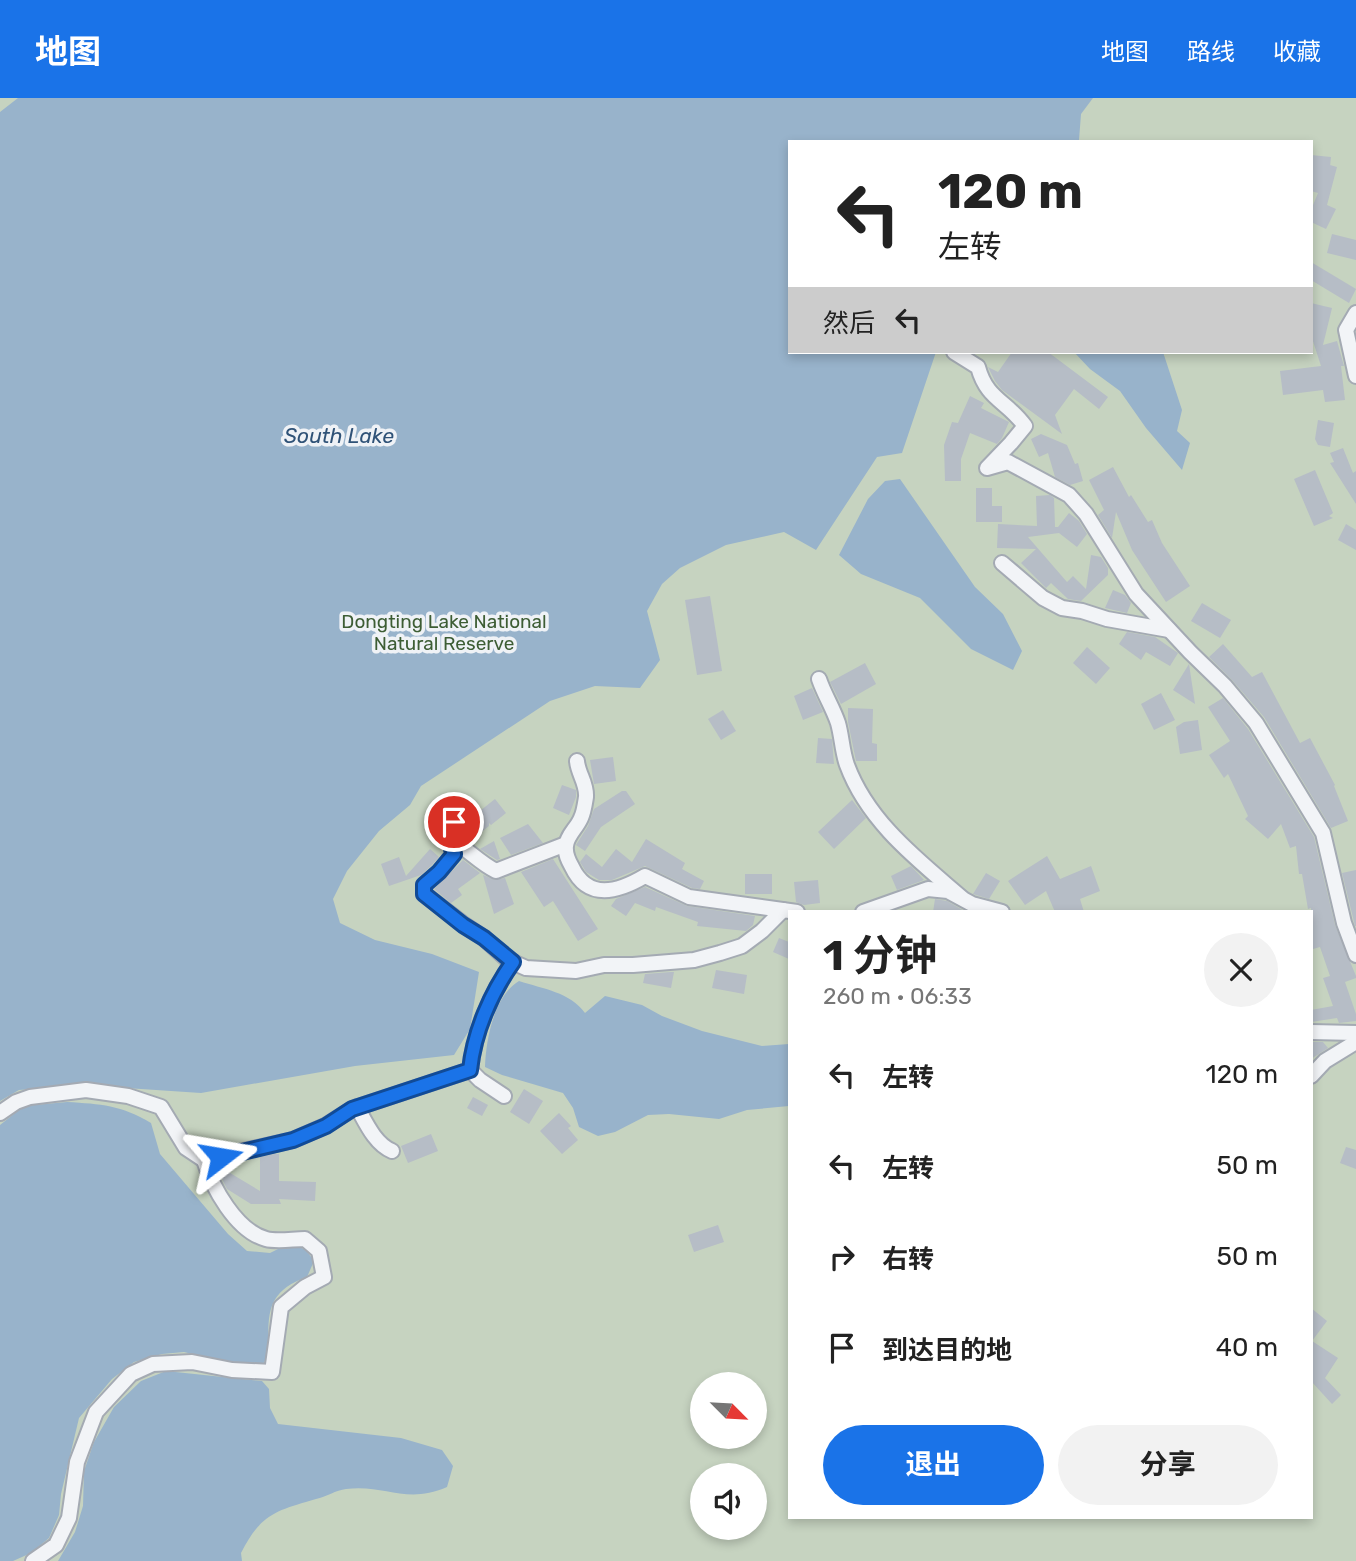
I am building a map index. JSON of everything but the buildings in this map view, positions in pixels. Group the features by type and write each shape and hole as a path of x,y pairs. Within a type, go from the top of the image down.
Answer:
{"street":[{"path":"1356,313 1346,330 1356,376"},
{"path":"957,354 978,367 982,384 994,398 1013,410 1024,426 1012,443 986,468 1008,462 1069,495 1086,514 1136,594 1225,686 1256,723 1323,833 1344,923 1356,955"},
{"path":"1002,564 1043,598 1062,608 1082,611 1107,620 1169,630"},
{"path":"819,679 838,723 848,768 867,802 883,825 908,852 962,898"},
{"path":"577,761 578,772 586,785 586,799 582,817 566,844 567,857 584,885 593,890 612,890 645,876 689,897 788,911"},
{"path":"454,822 448,838 454,854 424,885 424,894 513,962 526,968 576,971 604,965 694,960 742,946 788,912"},
{"path":"448,838 462,845 496,872 566,844"},
{"path":"869,910 928,889 948,891 972,904 994,910"},
{"path":"504,1096 470,1070 472,1047 485,1014 500,979 513,962"},
{"path":"1313,1031 1356,1032"},
{"path":"1313,1074 1325,1061 1356,1042"},
{"path":"204,1160 293,1140 326,1126 357,1107 470,1070"},
{"path":"0,1113 16,1102 30,1097 86,1090 128,1096 161,1107 186,1148 204,1160 210,1180 226,1207 248,1231 267,1240 305,1239 319,1251 324,1277 305,1287 281,1307 272,1372 232,1370 192,1362 153,1364 131,1374 96,1412 77,1462 69,1518 56,1545 33,1561"},
{"path":"357,1107 371,1131 386,1149 392,1151"}],"green space":[{"name":"Dongting Lake National Natural Reserve","path":"0,98 1356,98 1356,1561 0,1561"}],"water":[{"name":"South Lake","path":"18,98 1093,98 1081,114 1079,140 788,140 788,354 935,354 902,453 877,457 816,550 784,532 726,545 680,568 662,584 647,611 660,660 640,688 595,686 550,701 421,786 410,805 379,831 347,871 333,899 340,923 375,940 432,954 479,972 470,1029 454,1055 355,1066 201,1093 81,1085 19,1090 0,1101 0,112"},
{"path":"1076,354 1164,354 1182,410 1177,431 1190,443 1182,470 1146,428 1120,391 1090,369"},
{"path":"900,479 975,587 1003,614 1022,651 1013,670 971,649 920,598 861,574 839,555 868,499 885,481"},
{"path":"519,981 546,989 572,1000 585,1013 605,996 642,1005 662,1016 702,1031 762,1046 788,1044 788,1106 747,1110 719,1119 669,1114 648,1115 615,1132 598,1136 579,1127 573,1108 563,1093 502,1075 485,1067 493,1019 510,988"},
{"path":"67,1102 110,1106 130,1112 151,1123 160,1154 228,1234 247,1251 270,1253 290,1243 306,1250 314,1261 307,1277 293,1283 276,1298 269,1318 269,1356 262,1365 237,1365 184,1352 162,1354 134,1362 112,1379 79,1418 61,1494 59,1515 49,1538 31,1553 13,1561 0,1561 0,1125 24,1106"},
{"path":"166,1371 262,1381 269,1389 270,1408 278,1424 401,1438 442,1450 453,1466 447,1487 419,1494 346,1489 290,1507 271,1516 255,1530 241,1553 242,1561 58,1561 75,1532 83,1506 84,1471 94,1442 114,1407 141,1381"}],"route":[{"path":"221,1157 293,1140 326,1126 352,1109 470,1070 472,1047 489,1004 500,979 513,962 424,894 424,885 454,854 448,838 454,822"}]}
